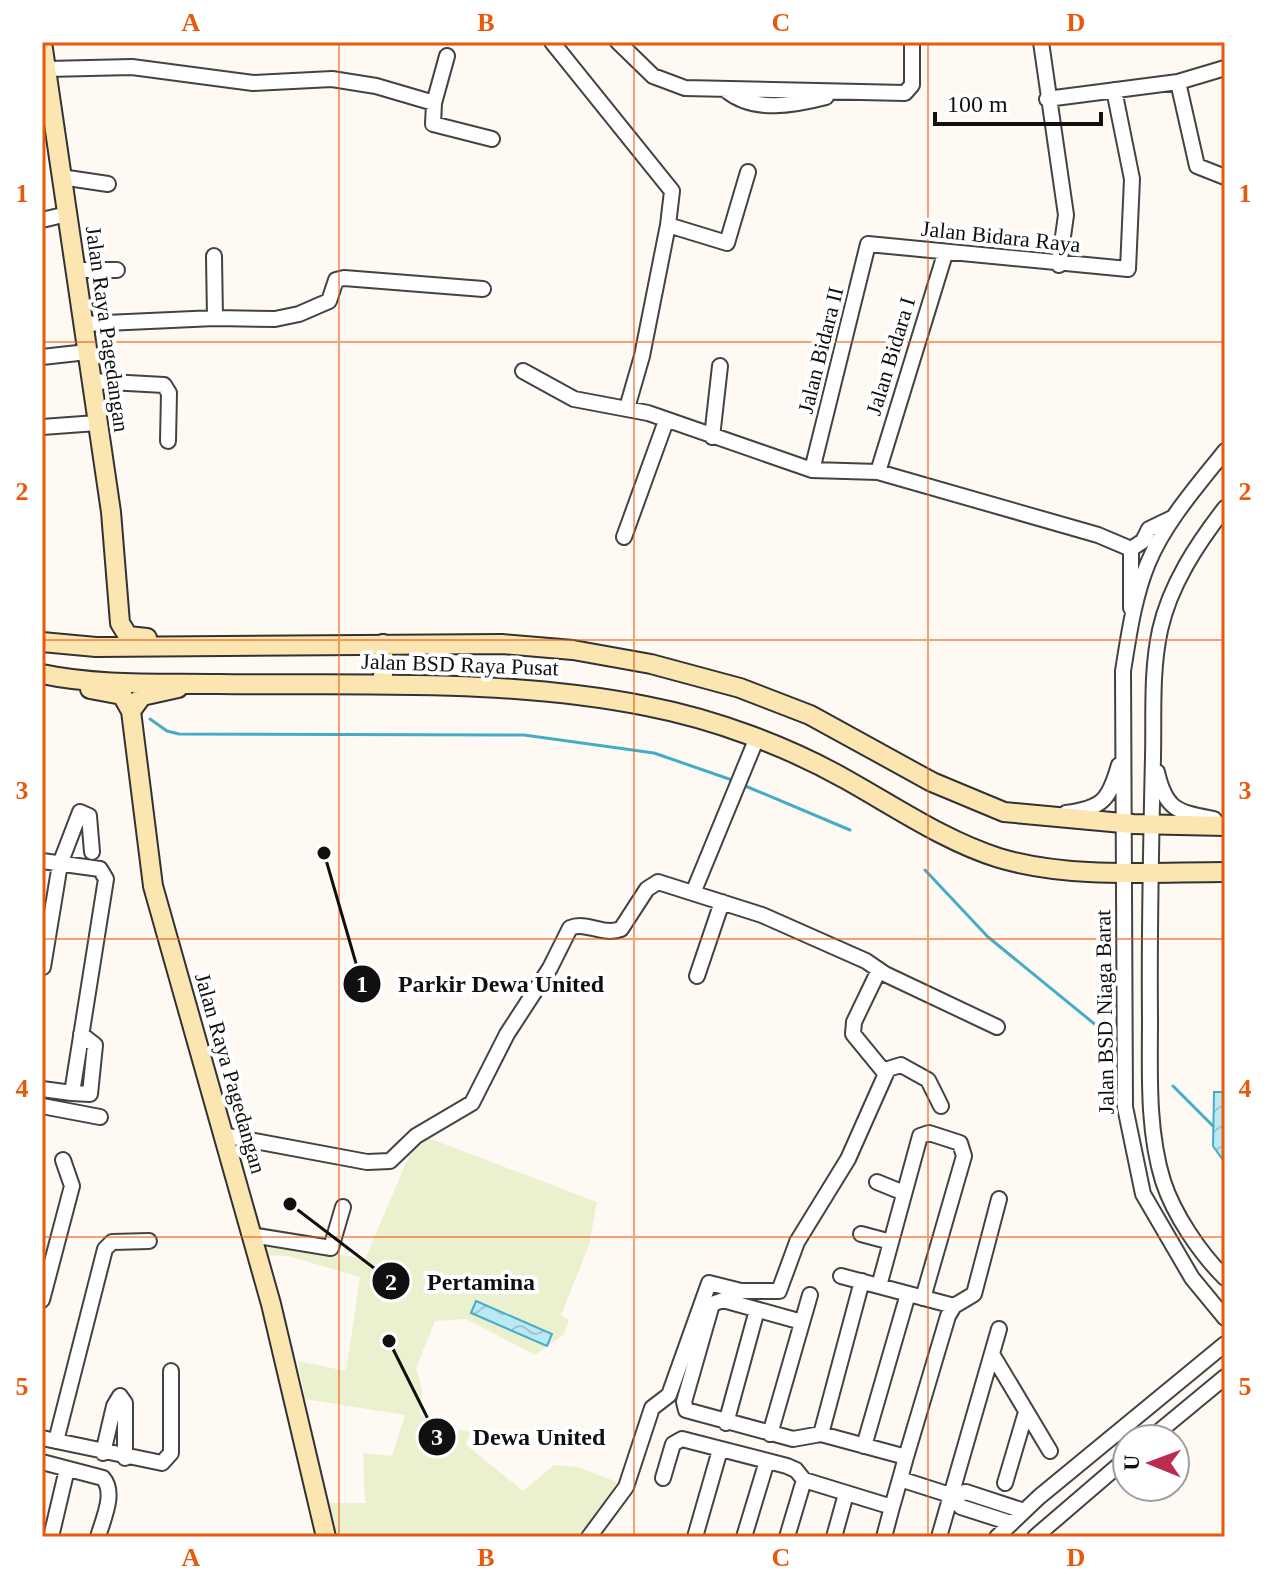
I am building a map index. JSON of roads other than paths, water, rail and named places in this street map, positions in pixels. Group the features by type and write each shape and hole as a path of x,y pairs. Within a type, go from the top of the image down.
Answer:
{"main road":[{"name":"Jalan Raya Pagedangan","path":"42,42 78,270 111,512 120,623"},
{"path":"62,645 113,637 120,623"},
{"path":"120,623 128,636 201,645"},
{"name":"Jalan BSD Raya Pusat","path":"42,642 62,645 516,645 573,650 651,664 740,688 810,715 973,801 1034,817 1150,824 1225,824"},
{"path":"383,644 383,683"},
{"name":"Jalan BSD Raya Pusat","path":"42,674 66,679 189,683 383,683 507,687 650,706 756,740 844,778 971,848 1003,859 1048,867 1225,872"},
{"path":"66,679 90,689 122,695 131,711 142,696 163,694 189,683"},
{"name":"Jalan Raya Pagedangan","path":"131,711 153,886 251,1235 326,1537"}],"street":[{"path":"552,42 672,191 642,356 627,408"},
{"path":"618,42 653,76 685,88 727,91 748,103 787,105 838,91 910,90 912,42"},
{"path":"1041,42 1066,215 1059,265"},
{"path":"447,56 434,103 433,124 492,139"},
{"path":"47,69 132,67 253,83 332,79 376,86 434,103"},
{"path":"1047,99 1178,82 1225,68"},
{"path":"1178,82 1197,166 1225,177"},
{"name":"Jalan Bidara Raya","path":"871,242 945,254 1125,271 1132,179 1114,90"},
{"path":"668,225 727,243 748,172"},
{"path":"61,177 108,184"},
{"path":"42,220 67,214"},
{"name":"Jalan Bidara II","path":"812,470 871,242"},
{"name":"Jalan Bidara I","path":"878,472 945,254"},
{"path":"214,256 215,318"},
{"path":"78,270 117,270"},
{"path":"84,324 215,318 275,319 299,314 329,301 336,280 344,278 483,289"},
{"path":"42,357 87,352"},
{"path":"712,437 720,366"},
{"path":"523,371 574,399 627,408 812,470 878,472 1098,535 1131,549"},
{"path":"91,381 164,385 169,393 168,441"},
{"path":"624,537 666,421"},
{"path":"42,427 97,423"},
{"path":"1132,615 1149,561 1176,517 1225,451"},
{"path":"1225,508 1178,578 1161,627 1153,670 1153,756 1168,804 1181,813 1225,824"},
{"path":"1131,549 1143,541 1149,529 1176,517"},
{"path":"1131,549 1133,564 1129,578 1132,615"},
{"name":"Jalan BSD Niaga Barat","path":"1132,615 1123,671 1125,1107 1143,1194 1162,1232 1192,1278 1225,1318"},
{"path":"693,893 756,740"},
{"path":"1034,817 1087,810 1102,802 1112,790 1124,749"},
{"name":"Jalan BSD Niaga Barat","path":"1153,756 1149,872 1151,1103 1155,1147 1164,1184 1183,1221 1211,1264 1225,1278"},
{"path":"43,967 60,864 80,812 89,816 92,852"},
{"path":"42,861 100,869 106,875 72,1093 42,1089"},
{"path":"223,1135 375,1163 390,1161 416,1136 472,1103 507,1034 550,968 570,928 585,926 605,933 621,929 654,883 762,915 866,961 997,1027"},
{"path":"697,976 722,902"},
{"path":"879,970 854,1022 853,1034 885,1073"},
{"path":"589,1537 626,1487 652,1408 669,1395 705,1288 714,1281 741,1291 779,1291 797,1242 848,1159 885,1073 897,1065 917,1073 933,1087 941,1106"},
{"path":"42,1106 100,1117"},
{"path":"879,1286 924,1133 960,1143 964,1156 923,1298"},
{"path":"42,1300 72,1186 63,1160"},
{"path":"877,1182 904,1193"},
{"path":"884,1537 954,1306 974,1294 999,1199"},
{"path":"251,1235 331,1248 343,1207"},
{"path":"861,1234 891,1242"},
{"path":"149,1241 112,1242 105,1249 49,1439 159,1464 169,1457 171,1371"},
{"path":"841,1276 954,1306"},
{"path":"821,1434 862,1281"},
{"path":"864,1446 908,1294"},
{"path":"770,1434 810,1295"},
{"path":"802,1322 723,1300 712,1304 684,1402 690,1414 793,1439 821,1434 906,1457"},
{"path":"726,1423 757,1310"},
{"path":"939,1537 999,1329"},
{"path":"997,1537 1024,1511 1225,1344"},
{"path":"992,1354 1050,1451"},
{"path":"1169,1423 1225,1377"},
{"path":"103,1453 114,1406 120,1396 125,1403 125,1458"},
{"path":"1005,1483 1026,1412"},
{"path":"663,1478 677,1440 796,1470 804,1480 892,1507"},
{"path":"695,1537 720,1450"},
{"path":"744,1537 767,1461"},
{"path":"42,1462 103,1478 108,1484 109,1494 98,1537"},
{"path":"51,1537 67,1469"},
{"path":"1035,1537 1111,1472"},
{"path":"900,1479 950,1495 966,1492 1024,1511"},
{"path":"787,1537 804,1480"},
{"path":"834,1537 846,1494"},
{"path":"950,1495 961,1507 1011,1523"}],"water":[{"path":"1214,1092 1225,1092 1225,1163 1213,1146"},
{"path":"476,1301 552,1334 547,1346 471,1313"}],"waterway":[{"path":"150,719 167,731 179,734 524,735 654,753 732,780"},
{"path":"743,785 850,830"},
{"path":"925,870 988,937 1097,1026"},
{"path":"1173,1086 1213,1126"}],"place":[{"name":"Parkir Dewa United","path":"324,853"},
{"name":"Pertamina","path":"290,1204"},
{"name":"Dewa United","path":"389,1341"}]}
